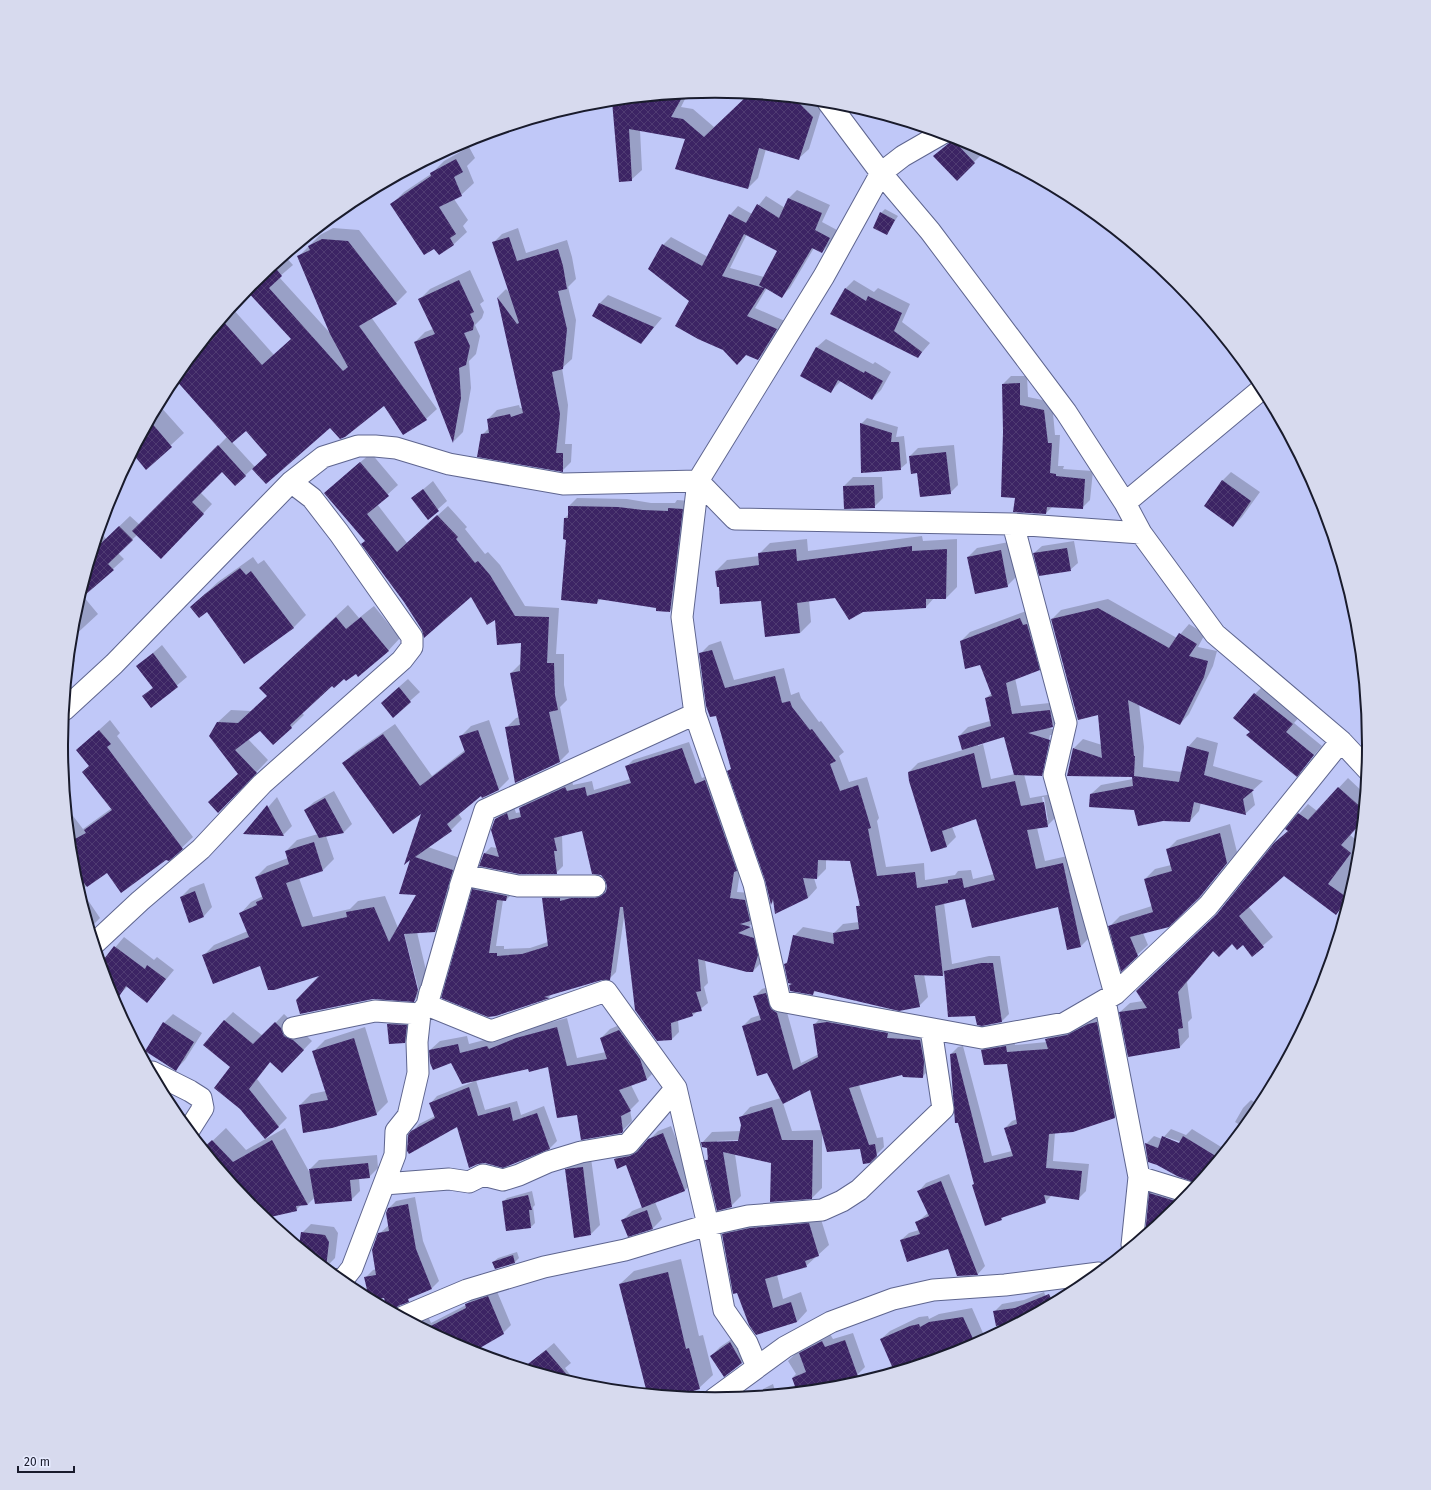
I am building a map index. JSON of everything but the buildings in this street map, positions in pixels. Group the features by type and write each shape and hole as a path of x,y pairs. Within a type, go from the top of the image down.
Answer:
{"street":[{"path":"833,108 881,173 930,231 1061,406 1125,502 1141,533 1215,634 1341,740 1363,764"},
{"path":"937,137 903,156 881,173 824,276 698,481 682,617 695,714 754,884 780,1000 982,1038 1065,1023 1110,998 1208,906 1341,740"},
{"path":"1125,502 1258,392"},
{"path":"69,705 114,664 291,482 323,457 358,446 396,448 449,464 563,484 698,481 735,519 1013,524 1141,533"},
{"path":"98,940 140,901 201,849 262,784 381,680 412,648 412,637 339,533 312,498 291,482"},
{"path":"1013,524 1066,723 1054,775 1110,998 1140,1177 1133,1240"},
{"path":"346,1276 352,1268 395,1155 396,1131 408,1116 415,1094 418,1073 417,1042 424,1009 442,946 485,810 695,714"},
{"path":"464,875 518,886 595,886"},
{"path":"293,1028 375,1010 424,1009 491,1031 606,991 676,1088 708,1225 724,1310 748,1343 757,1367"},
{"path":"408,1315 467,1290 544,1267 626,1250 708,1225 748,1216 822,1210 842,1201 859,1190 943,1109 931,1029"},
{"path":"159,1075 201,1098 203,1108 192,1125"},
{"path":"384,1184 449,1179 469,1182 483,1175 503,1180 519,1175 548,1162 581,1152 628,1144 676,1088"},
{"path":"1140,1177 1184,1191"},
{"path":"724,1392 785,1347 825,1326 892,1299 933,1290 1005,1285 1087,1274"}]}
